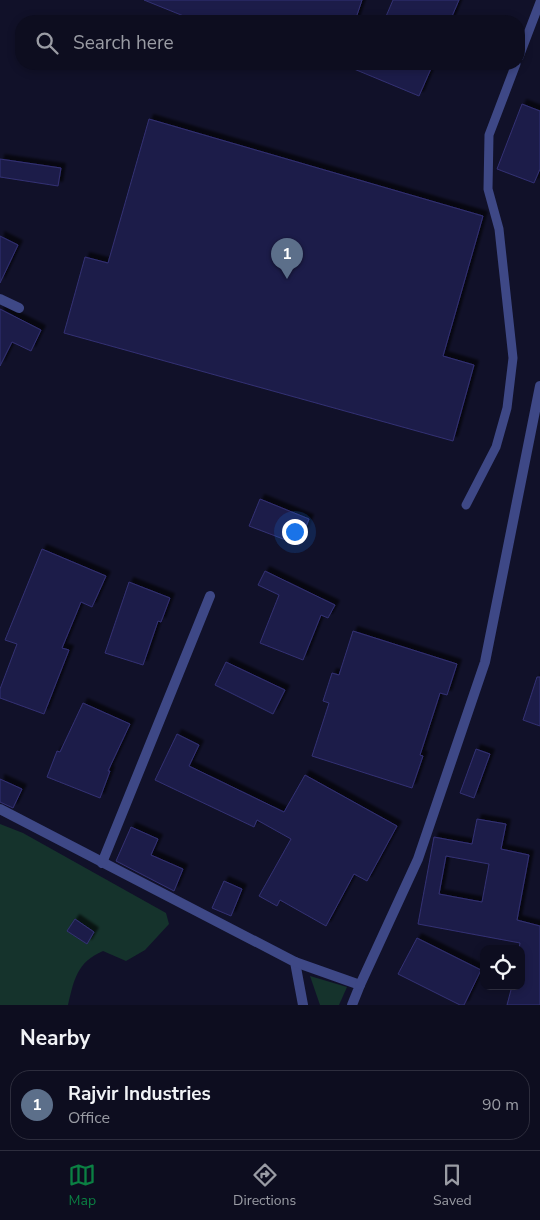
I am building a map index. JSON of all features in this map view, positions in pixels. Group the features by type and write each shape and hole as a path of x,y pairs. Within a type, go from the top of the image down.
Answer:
{"street":[{"path":"0,299 19,308"},
{"path":"352,1005 418,859 485,662 540,386"},
{"path":"102,862 210,596"},
{"path":"0,809 295,962 360,985"},
{"path":"295,962 303,1005"}],"lane":[{"path":"525,41 540,2"},
{"path":"466,506 496,446 507,408 512,368 513,358 499,229 488,189 488,180 489,135 514,70"}],"green space":[{"path":"0,824 23,833 166,913 169,924 145,950 126,961 103,951 94,955 82,966 78,973 68,1005 0,1005"},
{"path":"310,976 347,987 339,1005 320,1005"}],"building":[{"path":"144,0 362,0 357,15 181,15"},
{"path":"393,0 459,0 453,15 387,15"},
{"path":"356,70 430,70 419,96"},
{"path":"522,104 540,111 540,169 534,183 497,169"},
{"path":"149,119 483,216 443,356 474,365 453,441 64,333 85,257 108,263"},
{"path":"0,159 61,168 58,186 0,177"},
{"path":"0,236 18,245 0,283"},
{"path":"0,309 41,330 31,351 12,342 0,366"},
{"path":"260,499 309,519 299,545 249,526"},
{"path":"42,549 106,576 92,607 81,602 62,648 69,650 44,714 0,698 0,689 17,644 5,640"},
{"path":"265,571 335,605 328,618 321,615 303,660 260,643 279,595 258,585"},
{"path":"129,582 170,598 161,622 158,621 143,665 105,653"},
{"path":"353,631 457,664 447,695 440,693 420,755 423,756 412,788 312,756 329,703 323,701 332,673 339,675"},
{"path":"226,662 285,690 273,714 215,685"},
{"path":"537,677 540,677 540,726 523,720"},
{"path":"83,703 130,724 108,771 110,771 100,798 47,777 57,751 60,752"},
{"path":"177,734 199,745 189,766 284,812 305,775 397,826 367,881 354,874 326,926 280,900 277,906 259,896 291,839 257,820 254,827 155,780"},
{"path":"476,749 490,754 474,798 460,793"},
{"path":"0,779 22,789 13,808 0,802"},
{"path":"477,819 506,824 501,849 529,855 517,920 540,926 540,1005 507,1005 511,990 525,990 525,945 418,924 434,837 472,844","holes":["446,856 489,864 482,902 439,894"]},
{"path":"131,827 158,839 151,855 183,869 174,891 116,861"},
{"path":"224,881 242,889 231,916 212,908"},
{"path":"75,919 94,932 87,944 67,931"},
{"path":"417,938 480,970 464,1005 460,1005 398,974"}],"place":[{"name":"Rajvir Industries","path":"287,279"}]}
